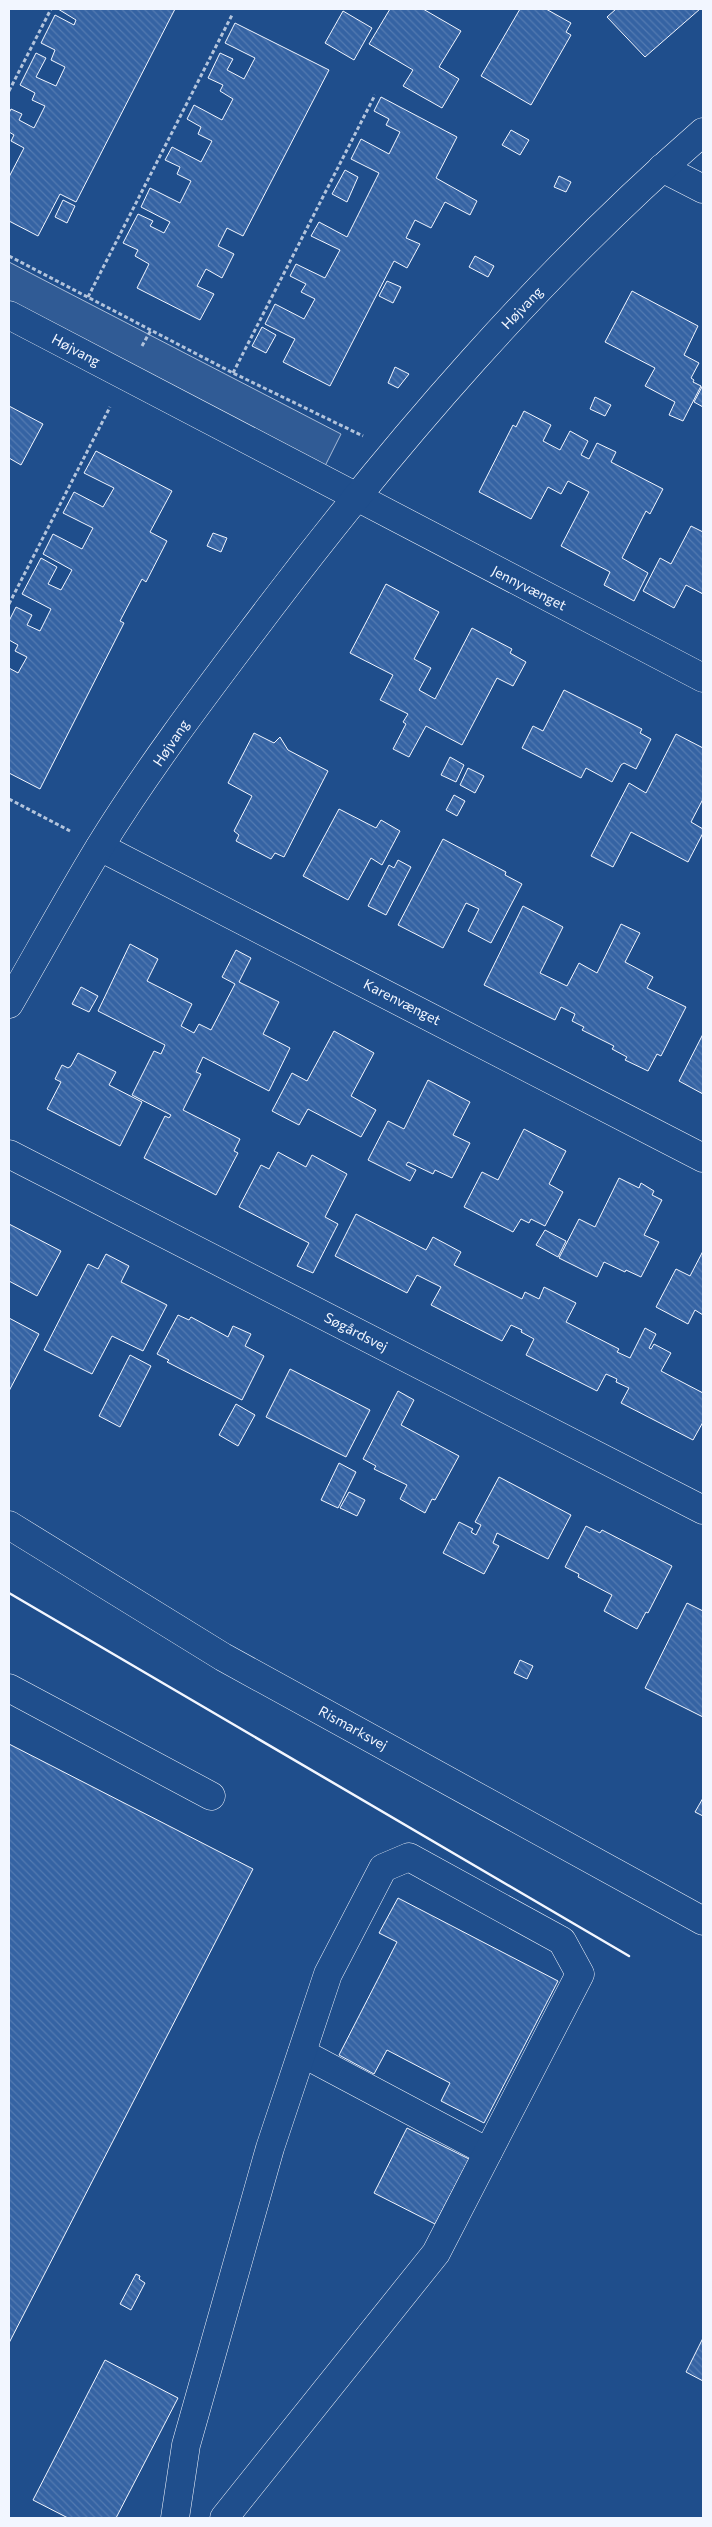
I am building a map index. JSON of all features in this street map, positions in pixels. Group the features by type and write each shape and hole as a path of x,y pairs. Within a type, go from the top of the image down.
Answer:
{"street":[{"name":"Højvang","path":"9,1004 100,847 205,693 355,498 507,323 662,168 703,132"},
{"path":"662,168 703,189"},
{"name":"Højvang","path":"9,315 355,498"},
{"name":"Jennyvænget","path":"355,498 703,678"},
{"name":"Karenvænget","path":"100,847 703,1158"},
{"name":"Søgårdsvej","path":"9,1154 703,1510"},
{"name":"Rismarksvej","path":"9,1524 223,1657 703,1921"},
{"path":"9,1688 210,1796"},
{"path":"175,2518 186,2446 270,2148 328,1974 383,1868 409,1857 562,1941 580,1974 436,2253 224,2518"},
{"path":"302,2052 488,2152"}],"path":[{"path":"9,91 51,9"},
{"path":"88,297 232,15"},
{"path":"233,373 374,95"},
{"path":"9,256 233,373 395,452"},
{"path":"9,604 126,376"},
{"path":"9,799 100,847"}],"shaded area":[{"path":"9,262 341,434 319,478 9,315"}],"building":[{"path":"58,9 175,9 76,202 60,194 38,236 9,221 9,177 24,148 11,141 14,135 9,132 9,113 11,109 22,114 19,120 34,128 45,106 32,100 35,93 20,85 36,53 46,58 36,77 56,86 65,67 51,60 55,50 41,43 55,15 74,25 76,20"},
{"path":"390,9 423,9 461,31 439,67 459,79 442,108 403,86 413,70 369,44"},
{"path":"520,9 546,9 571,23 566,32 571,35 531,105 481,76"},
{"path":"616,9 700,9 645,57 607,17"},
{"path":"343,11 372,28 354,60 325,43"},
{"path":"235,23 329,70 243,236 227,228 218,246 234,254 222,278 206,269 197,286 214,294 200,320 137,288 149,264 135,256 138,250 123,243 138,214 153,221 150,226 164,233 170,222 141,207 150,188 180,203 191,181 177,174 180,167 165,160 172,147 201,162 212,141 198,134 201,127 187,119 194,105 222,120 233,99 220,91 223,85 208,78 220,53 233,59 227,70 244,79 255,58 225,43"},
{"path":"381,97 457,137 436,178 477,201 470,215 445,202 431,228 415,220 406,238 420,244 407,268 394,261 330,386 283,362 295,339 265,324 275,304 304,319 315,299 301,292 306,284 290,276 296,264 325,278 340,250 311,236 319,222 347,237 379,173 351,159 361,139 389,154 400,132 386,125 389,119 374,111"},
{"path":"511,130 529,140 520,155 502,145"},
{"path":"345,170 358,177 347,202 332,194"},
{"path":"559,176 571,182 566,192 554,187"},
{"path":"63,200 75,206 67,223 55,217"},
{"path":"475,256 494,266 488,277 469,267"},
{"path":"387,281 401,287 393,303 379,296"},
{"path":"632,291 698,326 684,355 699,363 691,378 694,380 693,382 701,386 683,421 669,415 675,402 645,386 655,368 605,342"},
{"path":"262,327 276,335 266,353 252,346"},
{"path":"395,367 409,374 398,388 388,383"},
{"path":"703,385 703,407 694,402"},
{"path":"595,397 611,405 605,416 590,409"},
{"path":"9,406 43,424 21,465 9,458"},
{"path":"524,411 551,425 543,441 560,450 570,431 588,441 581,455 589,459 597,443 616,452 611,462 663,489 650,514 646,511 622,558 648,573 634,601 604,585 610,572 561,546 589,492 568,481 561,494 548,487 531,519 479,492 513,425 516,427"},
{"path":"96,451 172,491 150,532 167,541 146,582 142,579 120,621 124,623 40,789 9,773 9,668 18,673 27,657 15,651 18,645 9,640 9,621 16,607 32,615 27,625 40,631 51,609 22,594 41,558 57,567 48,584 61,590 72,570 43,554 53,534 82,549 93,528 63,513 74,492 103,507 114,488 84,473"},
{"path":"691,526 703,532 703,594 686,585 674,608 643,591 660,558 671,564"},
{"path":"213,533 227,538 221,552 207,546"},
{"path":"386,584 439,612 414,659 431,668 419,690 435,699 472,628 512,649 510,653 526,662 513,686 497,678 462,745 426,726 409,757 393,749 406,724 403,722 408,714 380,700 393,675 350,653"},
{"path":"564,690 642,729 640,733 651,739 636,769 624,763 612,782 586,768 581,778 522,748 533,726 543,731"},
{"path":"254,733 274,743 280,737 288,750 328,771 284,857 275,853 271,859 236,841 239,835 234,831 252,796 228,783"},
{"path":"676,734 703,748 703,799 691,822 703,829 703,833 688,862 631,832 613,867 591,856 629,783 646,793"},
{"path":"450,757 464,765 456,782 441,775"},
{"path":"468,768 484,776 475,793 460,785"},
{"path":"454,795 465,801 457,816 446,810"},
{"path":"339,809 376,828 381,820 400,831 382,865 371,858 348,900 303,876"},
{"path":"443,839 506,872 505,875 522,884 491,943 468,931 479,909 466,903 443,948 398,925"},
{"path":"398,860 411,867 386,915 368,906 389,865 394,868"},
{"path":"523,906 563,927 540,973 567,986 579,963 597,973 621,924 640,933 625,962 653,977 647,988 686,1007 661,1056 657,1054 648,1071 625,1060 627,1057 612,1049 614,1046 582,1030 584,1027 572,1021 575,1014 561,1007 555,1020 484,985"},
{"path":"130,944 158,959 147,981 192,1004 181,1026 194,1033 199,1024 211,1030 235,984 222,977 236,950 251,958 239,982 279,1002 263,1034 290,1048 269,1091 203,1057 196,1072 201,1074 183,1110 240,1139 234,1151 238,1153 216,1195 144,1158 165,1116 169,1118 171,1115 132,1095 154,1051 161,1054 165,1045 98,1011"},
{"path":"81,987 98,996 89,1012 72,1004"},
{"path":"334,1031 374,1053 351,1096 376,1110 361,1137 308,1109 299,1125 272,1111 292,1073 307,1081"},
{"path":"703,1034 703,1094 679,1081"},
{"path":"78,1053 116,1072 109,1085 142,1102 120,1146 47,1109 61,1082 55,1079 62,1065 68,1068 71,1066"},
{"path":"428,1080 470,1102 453,1135 470,1143 452,1178 435,1170 433,1174 408,1162 406,1165 416,1170 410,1181 368,1160 388,1121 404,1129"},
{"path":"524,1129 566,1151 549,1184 563,1192 545,1226 531,1219 529,1223 521,1219 513,1232 464,1207 482,1172 498,1180"},
{"path":"278,1152 306,1167 312,1155 347,1174 325,1217 338,1224 313,1273 297,1266 309,1243 239,1207 261,1165 269,1169"},
{"path":"619,1178 639,1188 641,1183 654,1191 652,1195 662,1200 644,1235 659,1242 641,1277 604,1262 597,1277 559,1258 579,1219 595,1227"},
{"path":"356,1214 426,1250 433,1237 461,1252 454,1265 522,1299 525,1292 539,1299 544,1287 576,1303 566,1322 619,1349 617,1352 630,1358 645,1328 656,1334 649,1348 651,1349 654,1344 671,1353 661,1371 703,1393 703,1422 693,1440 621,1403 629,1388 616,1382 617,1379 606,1374 597,1391 526,1355 534,1339 521,1332 522,1330 511,1325 502,1341 431,1305 441,1287 417,1275 407,1293 335,1256"},
{"path":"9,1224 61,1251 37,1296 9,1281"},
{"path":"545,1230 566,1241 558,1257 536,1245"},
{"path":"703,1251 703,1315 695,1310 688,1324 656,1307 676,1269 690,1276"},
{"path":"106,1254 129,1266 121,1282 167,1305 143,1351 112,1336 92,1374 44,1350 88,1264 98,1269"},
{"path":"178,1315 189,1320 191,1317 228,1337 233,1326 251,1334 245,1346 264,1356 242,1400 167,1362 169,1360 157,1354"},
{"path":"9,1318 39,1334 9,1391"},
{"path":"130,1355 151,1366 120,1427 99,1416"},
{"path":"290,1369 370,1410 346,1457 266,1417"},
{"path":"398,1391 414,1400 401,1425 459,1456 435,1500 432,1499 425,1513 400,1499 407,1485 374,1469 376,1466 363,1459"},
{"path":"236,1404 255,1415 238,1446 219,1435"},
{"path":"339,1463 356,1472 338,1508 321,1500"},
{"path":"499,1477 571,1515 548,1559 497,1533 493,1543 499,1546 484,1574 443,1553 459,1522 473,1529 471,1532 476,1535 481,1525 475,1522"},
{"path":"349,1492 365,1500 357,1516 340,1508"},
{"path":"586,1526 600,1533 602,1530 672,1566 648,1613 646,1612 637,1629 604,1611 612,1595 578,1577 579,1574 565,1567"},
{"path":"687,1603 703,1611 703,1717 645,1688"},
{"path":"520,1660 533,1666 527,1679 514,1673"},
{"path":"9,1744 253,1869 9,2343"},
{"path":"703,1798 703,1816 695,1812"},
{"path":"398,1898 558,1981 484,2123 441,2101 450,2083 387,2050 374,2074 339,2055 397,1942 379,1933"},
{"path":"407,2128 469,2159 435,2224 374,2193"},
{"path":"136,2274 145,2283 131,2310 120,2304"},
{"path":"703,2338 703,2381 686,2372"},
{"path":"105,2360 178,2398 116,2518 68,2518 33,2500"}],"wall":[{"path":"9,1593 629,1956"}]}
